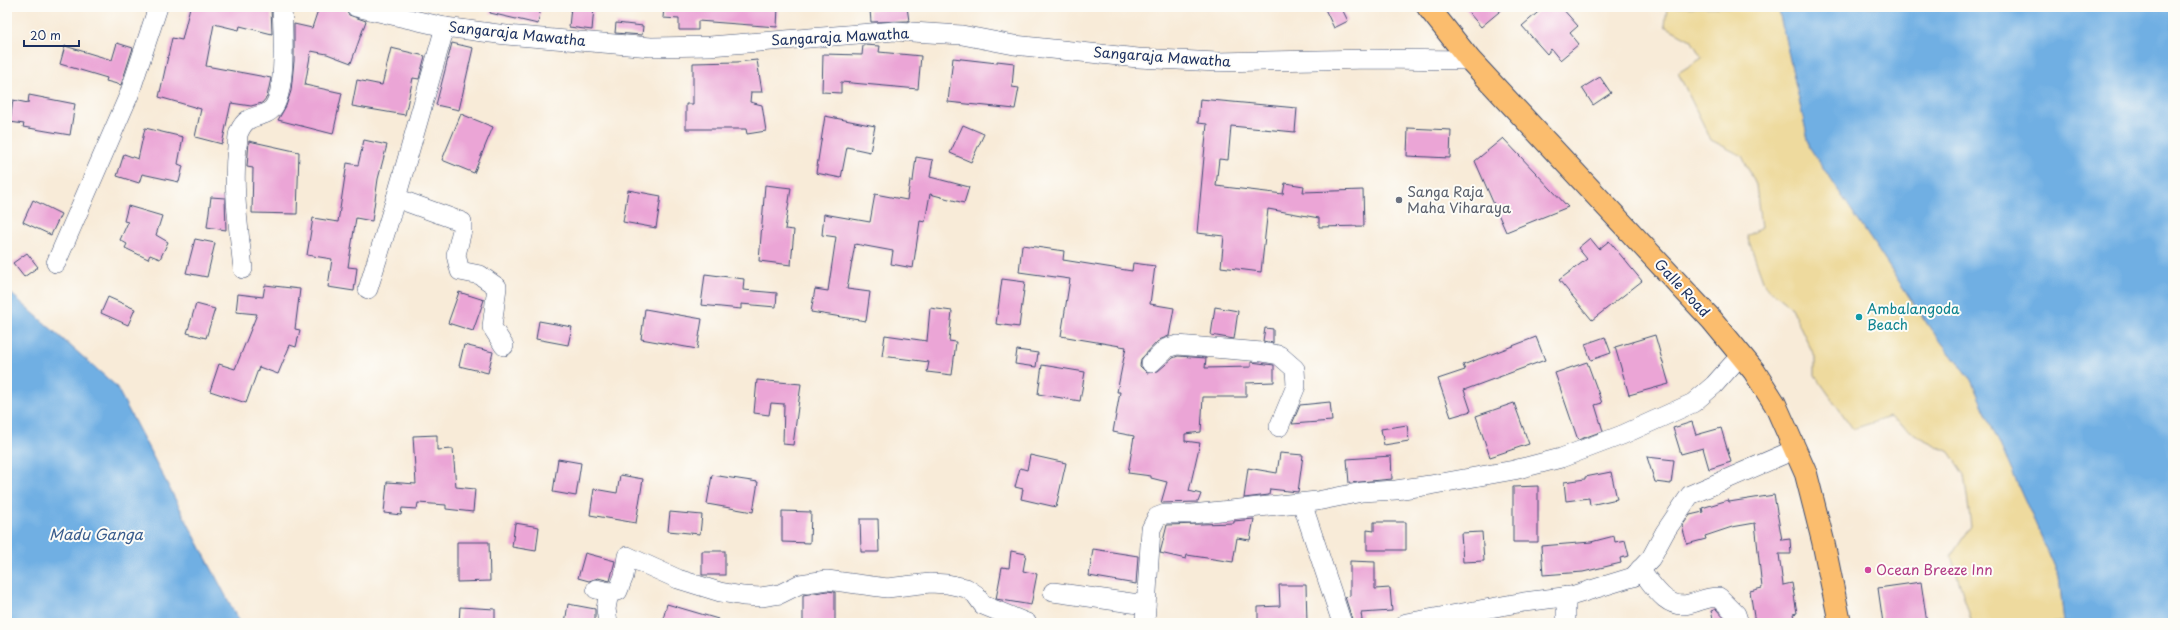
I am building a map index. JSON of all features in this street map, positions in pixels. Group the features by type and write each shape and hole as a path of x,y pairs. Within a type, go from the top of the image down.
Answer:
{"highway":[{"name":"Galle Road","path":"1428,7 1470,60 1712,320 1754,372 1775,404 1806,474 1824,541 1840,623"}],"street":[{"path":"56,263 129,95 158,7"},
{"path":"243,269 237,212 235,162 239,132 250,117 270,111 275,106 279,91 284,46 282,7"},
{"name":"Sangaraja Mawatha","path":"356,7 445,27 506,35 651,47 710,46 895,31 962,35 1014,45 1138,58 1217,62 1372,59 1470,60"},
{"path":"368,289 396,198 445,27"},
{"path":"396,198 462,222 462,230 456,255 460,271 480,275 497,287 492,327 504,346"},
{"path":"1151,364 1167,348 1176,345 1244,350 1279,355 1295,369 1296,386 1279,427"},
{"path":"1053,592 1146,614 1151,529 1157,517 1165,514 1192,514 1317,502 1362,492 1396,490 1514,470 1586,450 1693,403 1714,385 1740,356"},
{"path":"1406,623 1566,596 1633,577 1651,558 1665,532 1690,495 1796,449"},
{"path":"1302,503 1342,623"},
{"path":"608,623 602,590 618,591 624,576 627,556 678,579 720,592 743,596 761,597 780,594 800,584 827,580 887,588 930,583 947,584 966,588 975,594 983,604 1027,623"},
{"path":"1640,569 1663,597 1671,603 1683,606 1706,597 1719,597 1736,614 1739,623"},
{"path":"1566,596 1566,623"}],"sand":[{"name":"Ambalangoda Beach","path":"1667,7 1778,7 1810,148 1930,328 1971,380 2059,576 2064,623 1972,623 1951,556 1971,526 1964,475 1949,452 1919,437 1890,417 1853,429 1815,375 1815,357 1790,306 1765,286 1747,236 1761,228 1756,185 1742,156 1711,140 1678,73 1702,58 1691,40 1665,26"}],"water":[{"path":"1778,7 2173,7 2173,623 2064,623 2059,576 1971,380 1930,328 1810,148"},
{"name":"Madu Ganga","path":"7,290 116,386 240,623 7,623"}],"building":[{"path":"190,7 271,7 272,34 240,26 239,30 214,24 206,66 271,78 267,97 262,103 251,106 231,103 222,144 195,137 201,109 159,97 172,38 182,40"},
{"path":"319,7 345,7 349,15 366,21 351,63 327,54 311,51 305,85 342,93 333,134 278,120 286,106 291,91 294,61 294,24 312,28"},
{"path":"491,7 541,7 538,24 490,13"},
{"path":"571,7 594,7 592,30 569,27"},
{"path":"664,7 778,7 777,27 698,21 698,30 679,30 679,19 663,18"},
{"path":"907,7 909,21 871,22 870,10"},
{"path":"1324,7 1341,7 1348,21 1334,28"},
{"path":"1464,7 1505,7 1481,27"},
{"path":"1544,7 1561,7 1578,26 1570,33 1579,44 1560,60 1551,49 1547,54 1522,26"},
{"path":"616,23 643,26 642,35 615,33"},
{"path":"117,43 133,48 121,85 106,81 107,78 60,64 65,46 112,60"},
{"path":"452,43 473,48 459,110 436,105"},
{"path":"863,45 880,46 879,52 921,56 918,89 841,82 841,93 822,92 823,54 862,55"},
{"path":"391,48 425,56 419,79 413,78 405,115 352,106 357,80 382,85"},
{"path":"953,58 997,63 997,61 1014,63 1012,87 1019,88 1015,109 948,102"},
{"path":"757,60 762,92 751,92 750,102 762,105 766,131 747,134 746,129 686,129 686,104 693,104 693,63"},
{"path":"1600,77 1611,93 1593,105 1582,88"},
{"path":"29,95 75,104 70,135 23,127 24,124 10,122 13,100 28,103"},
{"path":"1200,99 1297,108 1295,132 1231,126 1228,160 1219,159 1216,186 1283,194 1285,183 1304,186 1303,192 1363,190 1364,226 1319,227 1319,218 1268,209 1261,272 1221,267 1224,236 1197,233 1207,124 1198,123"},
{"path":"461,114 493,127 474,173 442,160"},
{"path":"825,116 875,126 870,152 847,147 841,178 816,173"},
{"path":"963,125 984,134 971,162 950,153"},
{"path":"145,128 183,137 178,164 183,166 179,182 142,174 139,183 117,176 124,154 138,159"},
{"path":"1408,128 1451,130 1450,158 1407,156"},
{"path":"1503,138 1568,207 1506,232 1475,161"},
{"path":"364,140 387,145 378,179 372,221 356,218 348,267 357,268 354,291 328,287 332,259 307,255 313,218 338,222 347,163 358,165"},
{"path":"249,141 299,152 297,214 252,213 253,168 247,167"},
{"path":"916,157 933,160 930,177 969,187 964,203 930,194 925,222 920,221 913,268 891,264 893,251 855,244 847,289 870,292 866,321 811,312 815,289 828,291 836,237 822,235 824,214 870,222 875,194 907,200 910,181 913,181"},
{"path":"765,185 791,188 785,229 794,230 791,265 759,261"},
{"path":"628,190 661,196 656,228 623,222"},
{"path":"211,197 225,198 226,230 207,227"},
{"path":"33,200 61,214 51,235 23,222"},
{"path":"128,206 162,216 156,235 168,242 160,259 150,255 148,259 125,248 127,244 120,240 128,222 124,221"},
{"path":"1590,238 1599,249 1609,241 1642,281 1592,320 1559,280 1587,259 1578,248"},
{"path":"195,239 215,243 207,277 186,273"},
{"path":"1022,245 1064,251 1063,260 1132,271 1133,263 1155,266 1150,304 1174,308 1169,336 1159,340 1141,359 1140,366 1147,373 1158,371 1173,358 1178,356 1206,358 1205,368 1251,367 1251,362 1274,365 1274,382 1246,383 1246,397 1203,397 1201,432 1185,434 1185,441 1200,443 1189,491 1201,494 1198,502 1161,503 1167,482 1151,478 1151,476 1128,473 1134,436 1113,432 1120,392 1117,392 1126,347 1061,336 1070,279 1019,272"},
{"path":"27,253 38,267 24,277 13,263"},
{"path":"705,274 744,279 743,290 777,293 776,307 741,304 741,309 701,305"},
{"path":"1002,279 1025,282 1019,327 996,324"},
{"path":"265,285 300,289 295,329 300,330 296,347 290,345 278,374 259,367 246,403 210,391 219,364 235,369 257,314 236,312 238,294 263,297"},
{"path":"459,292 484,300 473,331 448,323"},
{"path":"108,297 135,309 128,325 101,313"},
{"path":"196,304 215,309 206,338 187,333"},
{"path":"1215,307 1238,311 1234,339 1211,335"},
{"path":"930,308 952,311 949,341 956,342 952,375 927,372 929,362 882,356 885,335 927,341"},
{"path":"645,309 702,319 697,349 641,339"},
{"path":"539,321 572,327 568,345 536,339"},
{"path":"1265,328 1273,329 1273,343 1263,341"},
{"path":"1655,335 1669,384 1629,395 1615,347"},
{"path":"1536,337 1545,360 1464,390 1471,411 1451,417 1438,379 1465,370 1463,365"},
{"path":"1605,337 1611,353 1591,360 1585,344"},
{"path":"464,345 493,352 488,373 459,366"},
{"path":"1017,350 1038,353 1036,367 1015,364"},
{"path":"1587,362 1602,403 1595,405 1603,431 1578,440 1555,373"},
{"path":"1042,365 1085,372 1080,401 1038,394"},
{"path":"757,380 801,384 793,445 783,444 784,404 771,403 769,415 754,413"},
{"path":"1330,402 1332,421 1292,424 1300,405"},
{"path":"1514,403 1529,444 1490,457 1476,416"},
{"path":"1692,422 1696,435 1721,428 1731,462 1709,469 1703,448 1681,454 1673,428"},
{"path":"1407,425 1409,441 1384,445 1381,429"},
{"path":"437,435 437,450 453,449 456,487 475,489 473,512 446,509 446,505 418,503 417,509 402,508 401,515 384,513 387,482 416,484 413,436"},
{"path":"1280,453 1303,455 1298,492 1270,489 1269,495 1244,498 1248,468 1277,473"},
{"path":"1030,455 1066,463 1056,507 1021,499 1023,489 1015,487 1020,468 1027,470"},
{"path":"1391,456 1392,479 1349,483 1347,459"},
{"path":"1647,457 1674,460 1671,484 1655,482"},
{"path":"558,459 581,463 576,496 553,492"},
{"path":"1611,472 1617,499 1590,505 1589,498 1566,501 1564,482 1585,479 1585,477"},
{"path":"620,475 643,479 636,523 590,515 594,489 617,493"},
{"path":"712,475 758,482 753,512 707,504"},
{"path":"1538,486 1538,542 1513,542 1513,487"},
{"path":"1774,495 1782,540 1790,539 1791,554 1779,554 1783,585 1792,583 1797,613 1793,614 1795,623 1755,623 1750,591 1762,588 1755,523 1732,527 1705,536 1706,539 1687,544 1682,526 1690,515 1703,512 1702,508 1728,500 1729,502"},
{"path":"782,511 811,512 810,543 782,542"},
{"path":"670,512 702,515 700,534 668,531"},
{"path":"860,519 878,519 879,552 861,552"},
{"path":"1254,519 1250,540 1237,538 1233,562 1187,555 1186,559 1160,553 1167,525 1234,523 1234,521"},
{"path":"1374,522 1406,522 1406,550 1367,550 1367,530 1374,531"},
{"path":"515,523 539,527 536,551 512,547"},
{"path":"1482,532 1484,561 1463,562 1461,533"},
{"path":"1614,536 1615,542 1625,540 1629,556 1620,558 1621,563 1583,572 1543,575 1541,546 1591,542"},
{"path":"457,542 489,542 490,581 457,582"},
{"path":"1093,549 1138,556 1136,584 1089,576"},
{"path":"702,551 725,551 725,575 702,575"},
{"path":"1011,551 1026,554 1023,571 1037,574 1031,605 996,599 1002,567 1009,568"},
{"path":"585,553 615,561 610,581 598,578 589,581 578,578"},
{"path":"1350,561 1375,562 1375,589 1390,588 1392,611 1361,613 1362,620 1353,622 1345,597 1350,596"},
{"path":"1921,582 1927,623 1883,623 1878,588"},
{"path":"1279,585 1306,585 1307,623 1258,623 1258,607 1280,606"},
{"path":"827,591 835,592 835,623 803,623 803,595"},
{"path":"568,604 595,609 595,623 565,623"},
{"path":"667,604 718,619 717,623 662,623"},
{"path":"460,607 495,609 495,623 459,623"},
{"path":"1716,609 1727,623 1714,623 1711,611"}],"place":[{"name":"Sanga Raja Maha Viharaya","path":"1399,200"},
{"name":"Ambalangoda Beach","path":"1859,317"},
{"name":"Ocean Breeze Inn","path":"1868,570"}]}
